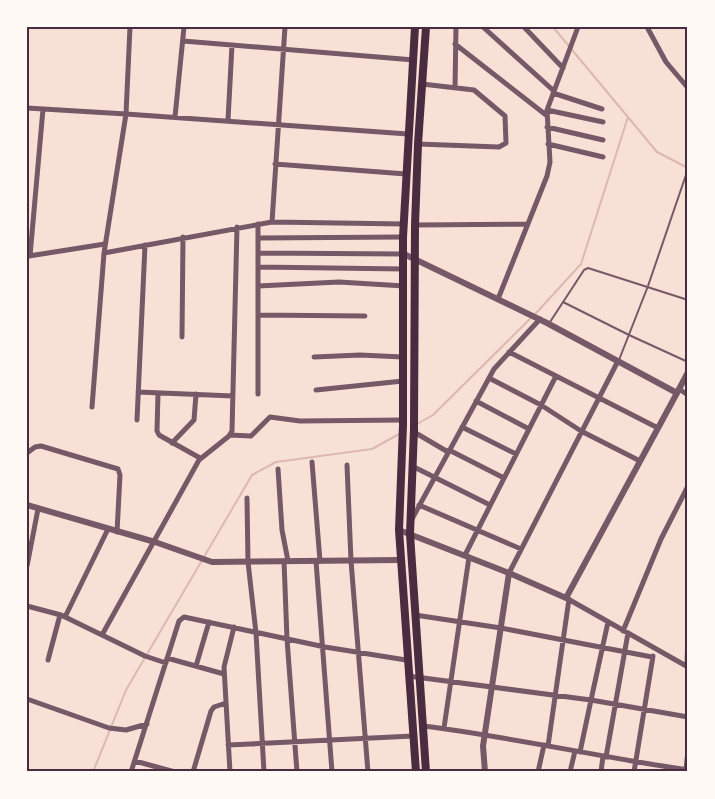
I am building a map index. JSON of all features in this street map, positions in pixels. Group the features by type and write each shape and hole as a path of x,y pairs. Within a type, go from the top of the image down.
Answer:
{"main road":[{"path":"415,27 403,237 403,422 399,560 416,772"},
{"path":"426,27 415,225 414,431 410,522 426,772"}],"street":[{"path":"92,407 105,244 126,114 130,27"},
{"path":"175,117 184,27"},
{"path":"272,222 285,27"},
{"path":"455,88 456,27"},
{"path":"483,27 554,92 602,109"},
{"path":"524,27 564,66"},
{"path":"498,299 547,176 550,162 547,113 578,27"},
{"path":"647,27 666,62 688,88"},
{"path":"183,41 414,60"},
{"path":"455,44 547,113 603,122"},
{"path":"228,120 232,45"},
{"path":"418,144 499,147 504,145 506,119 503,113 477,92 422,84"},
{"path":"27,108 278,123 408,134"},
{"path":"43,109 29,256 105,244"},
{"path":"547,128 603,140"},
{"path":"548,144 603,157"},
{"path":"275,164 406,174"},
{"path":"104,253 272,222 404,224"},
{"path":"258,224 258,394"},
{"path":"415,225 528,224"},
{"path":"102,635 200,458 230,435 233,428 237,227"},
{"path":"182,337 183,237"},
{"path":"258,238 403,237"},
{"path":"137,420 145,245"},
{"path":"258,253 404,254 540,319 688,395"},
{"path":"258,267 404,269"},
{"path":"258,286 339,282 404,286"},
{"path":"258,315 365,316"},
{"path":"410,522 497,365 540,319"},
{"path":"510,352 658,428"},
{"path":"314,357 403,357"},
{"path":"485,772 483,746 510,573 618,361"},
{"path":"538,772 556,695 568,599 688,372"},
{"path":"444,728 460,622 467,556 490,505 556,376"},
{"path":"489,378 541,405 581,431 640,461"},
{"path":"316,390 403,381"},
{"path":"138,392 233,396"},
{"path":"158,393 157,431 159,435 200,458"},
{"path":"172,443 194,420 196,394"},
{"path":"476,401 529,429"},
{"path":"230,435 251,436 270,417 300,421 403,422"},
{"path":"462,427 516,454"},
{"path":"414,431 504,478"},
{"path":"27,453 34,447 42,446 118,469 120,475 117,532"},
{"path":"312,462 332,772"},
{"path":"347,465 351,561 368,772"},
{"path":"412,466 490,505"},
{"path":"278,469 286,561 287,639 297,772"},
{"path":"601,772 616,704 626,632 661,539 688,486"},
{"path":"247,498 248,562 256,633 264,772"},
{"path":"27,505 155,542 212,562 399,560"},
{"path":"419,505 521,549"},
{"path":"27,566 38,508"},
{"path":"48,660 62,616 108,529"},
{"path":"399,530 510,573 568,599 688,667 688,626"},
{"path":"27,606 62,616 155,660 196,666 224,674"},
{"path":"415,615 501,627 652,657"},
{"path":"131,772 181,618 188,616 256,633 406,660"},
{"path":"196,666 210,622"},
{"path":"570,772 591,700 608,622"},
{"path":"230,772 224,674 234,627"},
{"path":"634,772 654,648"},
{"path":"408,676 591,700 688,717"},
{"path":"27,699 109,728 122,730 147,724"},
{"path":"193,772 211,711 214,707 225,703"},
{"path":"423,726 485,734 664,769 687,770 688,750"},
{"path":"228,745 413,736"},
{"path":"135,761 175,772"}],"lane":[{"path":"618,361 648,286 688,169"},
{"path":"549,324 584,270 588,268 688,300"},
{"path":"563,302 688,362"}],"waterway":[{"path":"553,27 657,152 688,168"},
{"path":"417,424 433,415 538,311 581,264 628,117"},
{"path":"93,772 126,690 252,475 276,462 372,449 401,433"}]}
